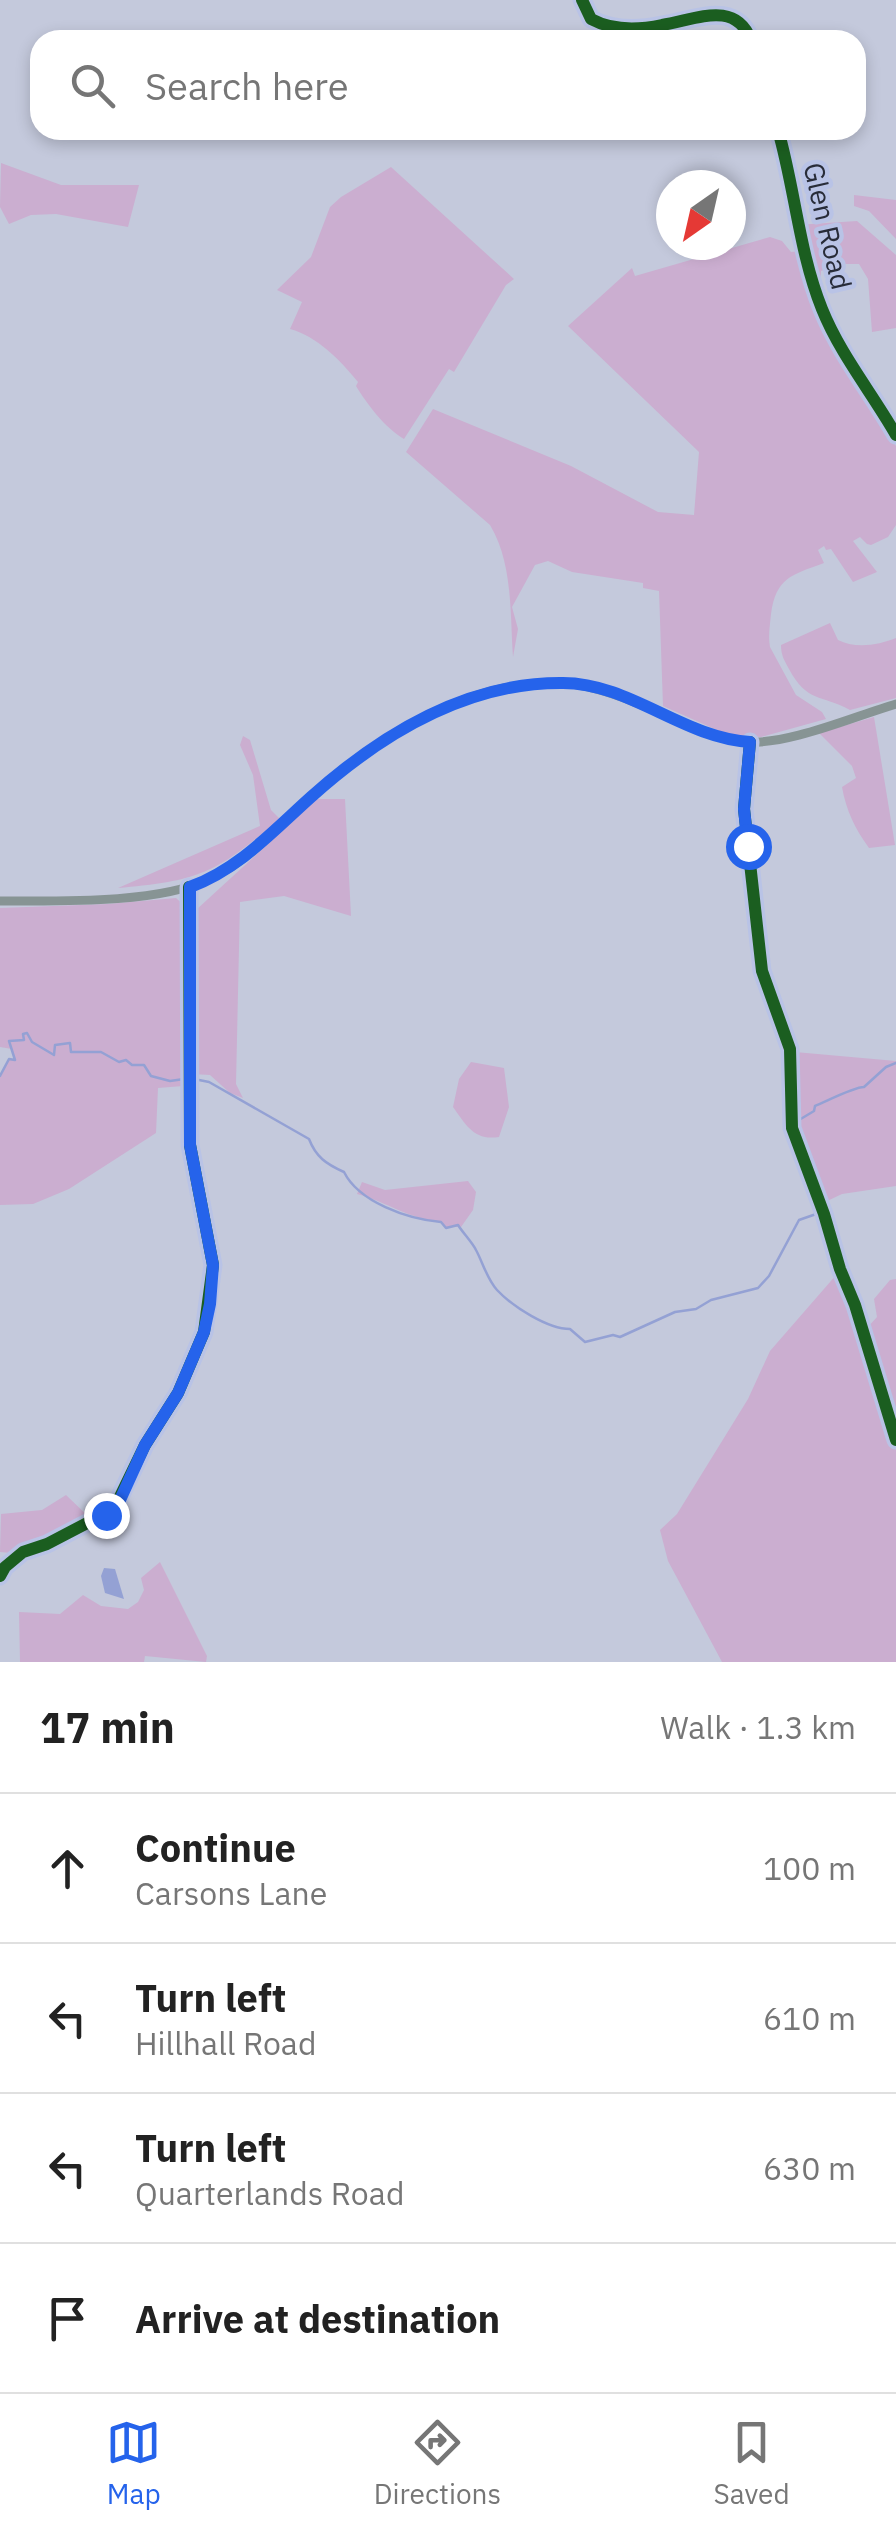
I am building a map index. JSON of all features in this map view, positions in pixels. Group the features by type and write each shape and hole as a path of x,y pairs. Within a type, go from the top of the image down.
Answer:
{"main road":[{"path":"0,901 128,896 190,887 208,880 241,859 363,755 435,712 478,694 523,685 586,684 707,734 750,742 799,733 896,704"}],"street":[{"path":"582,0 591,19 620,28 661,26 715,12 730,13 743,21 747,30"},
{"name":"Glen Road","path":"781,140 801,236 822,308 896,435"},
{"path":"750,742 744,809 762,971 790,1049 792,1128 896,1440"},
{"path":"0,1576 23,1552 114,1509 145,1445 178,1393 204,1332 213,1265 190,1145 190,887"}],"shaded area":[{"path":"1,163 61,185 139,185 128,227 56,214 31,215 9,224 0,207"},
{"path":"391,167 514,279 506,285 454,372 449,369 404,439 377,415 356,386 358,382 336,358 310,337 290,329 302,302 277,290 311,257 330,207"},
{"path":"854,195 896,200 896,239 869,211 854,206"},
{"path":"857,221 896,255 896,328 872,332 868,279 859,264 839,264 821,271 820,292 814,294 833,340 896,446 896,525 888,537 871,545 860,537 853,541 877,572 853,582 831,549 824,546 818,550 824,563 787,580 773,602 770,647 796,695 826,719 761,737 728,735 663,706 659,591 643,588 643,583 572,572 548,561 535,565 512,607 518,629 513,657 507,572 490,525 406,452 433,409 571,466 658,512 694,515 699,452 568,326 632,268 635,276 690,260 746,260 746,244 770,237 782,241 791,252 801,251 796,225"},
{"path":"830,623 838,640 852,644 875,644 896,638 896,698 850,710 802,688 782,655 781,645"},
{"path":"874,717 895,845 869,848 852,819 842,787 856,778 852,766 819,733"},
{"path":"243,736 250,740 271,810 280,819 207,871 169,882 118,888 260,826 253,775 240,745"},
{"path":"317,799 345,799 351,916 284,896 240,902 236,1084 243,1098 230,1093 210,1075 192,1074 196,910"},
{"path":"176,898 186,907 183,1086 158,1088 156,1133 69,1189 33,1204 0,1205 0,1076 9,1059 14,1059 12,1049 0,1047 0,908"},
{"path":"795,1052 896,1061 896,1186 842,1194 823,1203 794,1128"},
{"path":"471,1062 504,1068 509,1107 499,1137 477,1134 453,1107 459,1079"},
{"path":"468,1181 476,1192 473,1210 461,1227 444,1227 441,1222 357,1194 362,1182 385,1190"},
{"path":"837,1274 896,1450 896,1662 722,1662 668,1561 660,1530 677,1514 748,1399 770,1351"},
{"path":"896,1279 896,1436 866,1329 877,1317 874,1299 890,1280"},
{"path":"66,1495 91,1519 11,1553 0,1552 1,1514 42,1510"},
{"path":"160,1562 207,1656 206,1662 145,1656 144,1662 20,1662 19,1612 60,1614 83,1595 101,1606 128,1609 138,1602 144,1590 141,1578"}],"water":[{"path":"104,1568 115,1569 124,1599 105,1593 101,1576"}],"waterway":[{"path":"0,1076 9,1059 15,1060 9,1041 24,1040 23,1034 27,1033 32,1042 54,1055 55,1045 70,1043 71,1052 101,1052 119,1062 144,1065 151,1076 170,1081 184,1079"},
{"path":"826,1209 799,1120 814,1111 815,1106 864,1087 896,1063"},
{"path":"194,1079 209,1082 309,1139 322,1159 344,1172 372,1200 399,1213 441,1222 446,1228 458,1225 490,1281 504,1297 541,1321 570,1329 585,1342 620,1337 675,1312 758,1288 769,1276 799,1220 819,1213"}],"cycle path":[{"path":"582,0 591,19 608,26 644,28 714,15 735,20 745,30"},
{"path":"780,140 808,265 822,309 847,358 896,435"},
{"path":"750,742 744,809 762,971 790,1049 792,1128 855,1305 896,1440"},
{"path":"0,1576 23,1552 47,1544 114,1509 145,1445 178,1393 204,1332 213,1265 190,1145 189,887"}],"route":[{"path":"106,1515 120,1500 145,1445 178,1393 204,1332 210,1304 213,1265 190,1145 190,887 224,872 343,769 384,741 435,712 478,694 523,685 586,684 707,734 750,742 744,789 748,846"}]}
